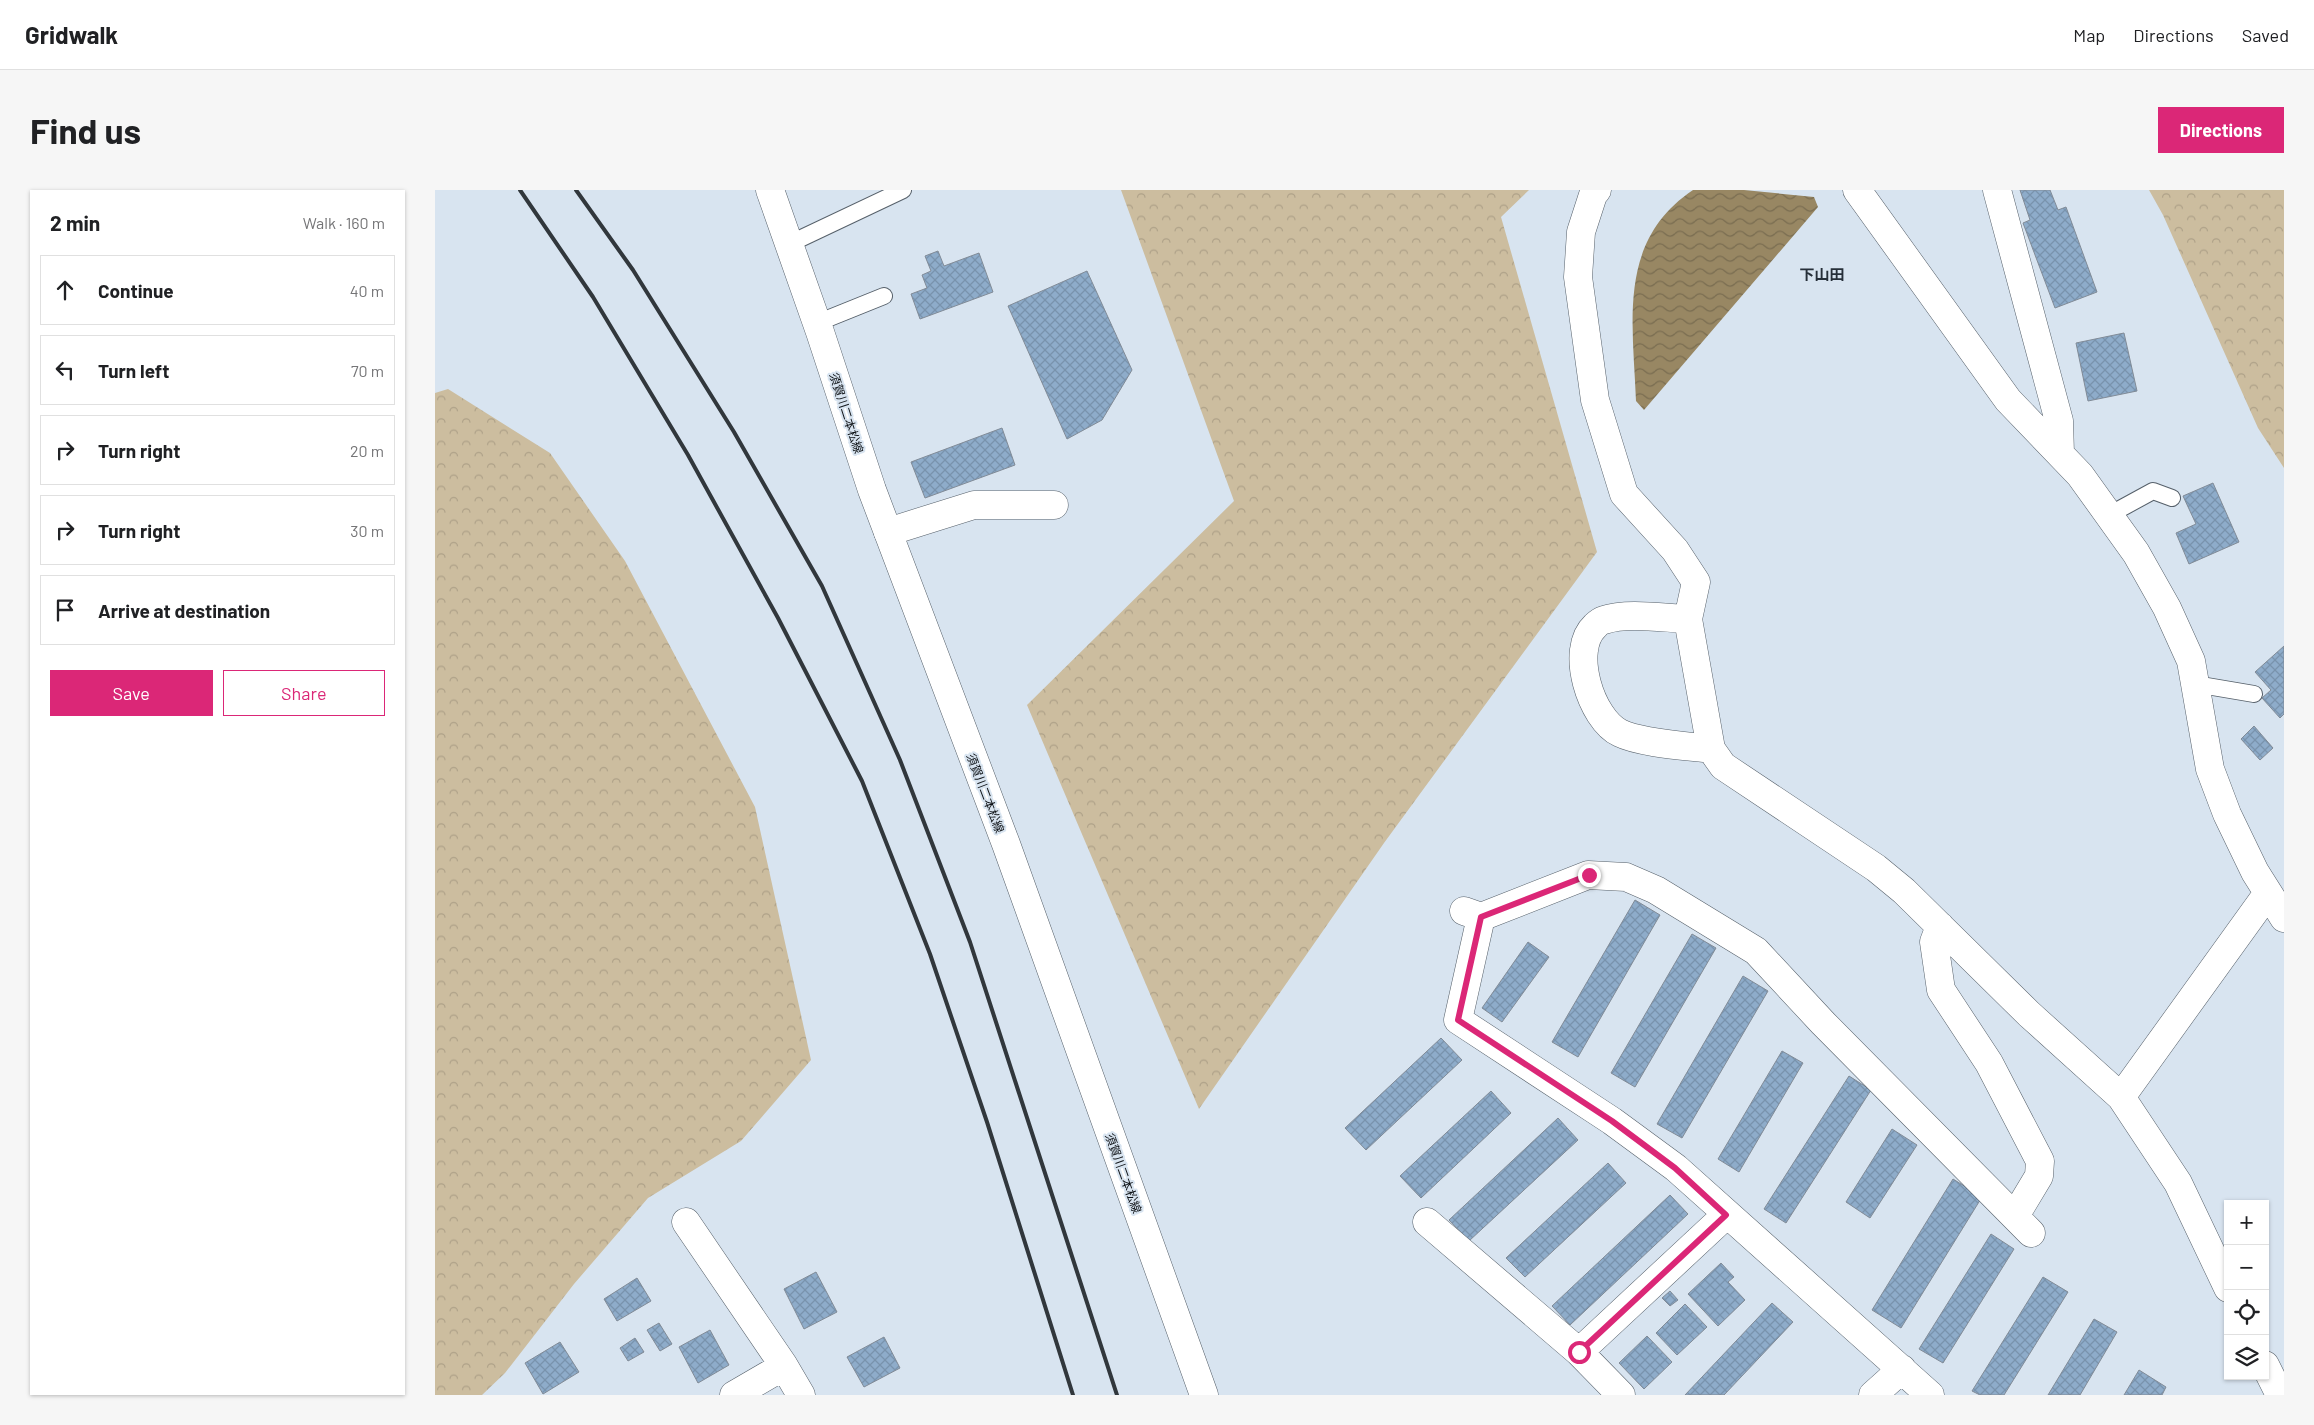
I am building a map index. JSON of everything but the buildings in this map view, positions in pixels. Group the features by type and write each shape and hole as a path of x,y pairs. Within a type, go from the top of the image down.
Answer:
{"street":[{"name":"須賀川二本松線","path":"770,190 888,532 1006,844 1204,1395"},
{"path":"1597,190 1593,195 1581,232 1578,277 1595,400 1624,494 1675,550 1696,582 1688,619 1711,749 1723,766 1876,868 1904,891 2029,1014 2121,1097 2178,1183 2224,1280"},
{"path":"1857,190 2008,400 2080,475 2136,553 2167,608 2191,660 2209,768 2227,814 2255,872 2279,908 2121,1097"},
{"path":"1997,190 2059,421 2059,454"},
{"path":"888,532 973,505 1054,505"},
{"path":"1688,619 1632,617 1602,620 1587,634 1583,658 1588,690 1604,720 1620,733 1654,741 1711,749"},
{"path":"1930,1395 1675,1168 1612,1121 1458,1020 1473,914 1589,875 1626,877 1656,890 1757,952 1830,1030 2023,1225 2039,1176 2040,1161 1989,1063 1941,990 1934,942 1940,926"},
{"path":"1579,1352 1726,1215"},
{"path":"686,1222 784,1366 801,1395"},
{"path":"1427,1222 1579,1352 1621,1395"},
{"path":"734,1395 784,1366"},
{"path":"1873,1395 1901,1369"},
{"path":"2269,1373 2280,1395"}],"lane":[{"path":"789,244 903,190"},
{"path":"817,323 884,296"},
{"path":"2109,515 2153,491 2172,498"},
{"path":"2195,684 2254,694"}],"green space":[{"path":"1121,190 1529,190 1501,217 1597,552 1384,843 1199,1109 1027,705 1234,501"},
{"path":"2149,190 2284,190 2284,468 2258,428 2163,215"},
{"path":"448,389 550,453 625,561 755,807 811,1060 741,1141 648,1198 574,1284 505,1373 482,1395 435,1395 435,393"}],"water":[{"path":"1693,190 1744,190 1814,197 1818,207 1644,410 1636,401 1633,342 1635,285 1641,258 1652,233 1669,210"}],"railway":[{"path":"520,190 593,297 688,455 778,618 862,781 930,954 987,1122 1073,1395"},
{"path":"576,190 633,270 734,432 822,586 900,760 970,942 1117,1395"}],"district":[{"name":"下山田","path":"1822,274"}],"route":[{"path":"1579,1352 1726,1215 1675,1168 1612,1121 1458,1020 1481,917 1589,875"}]}
